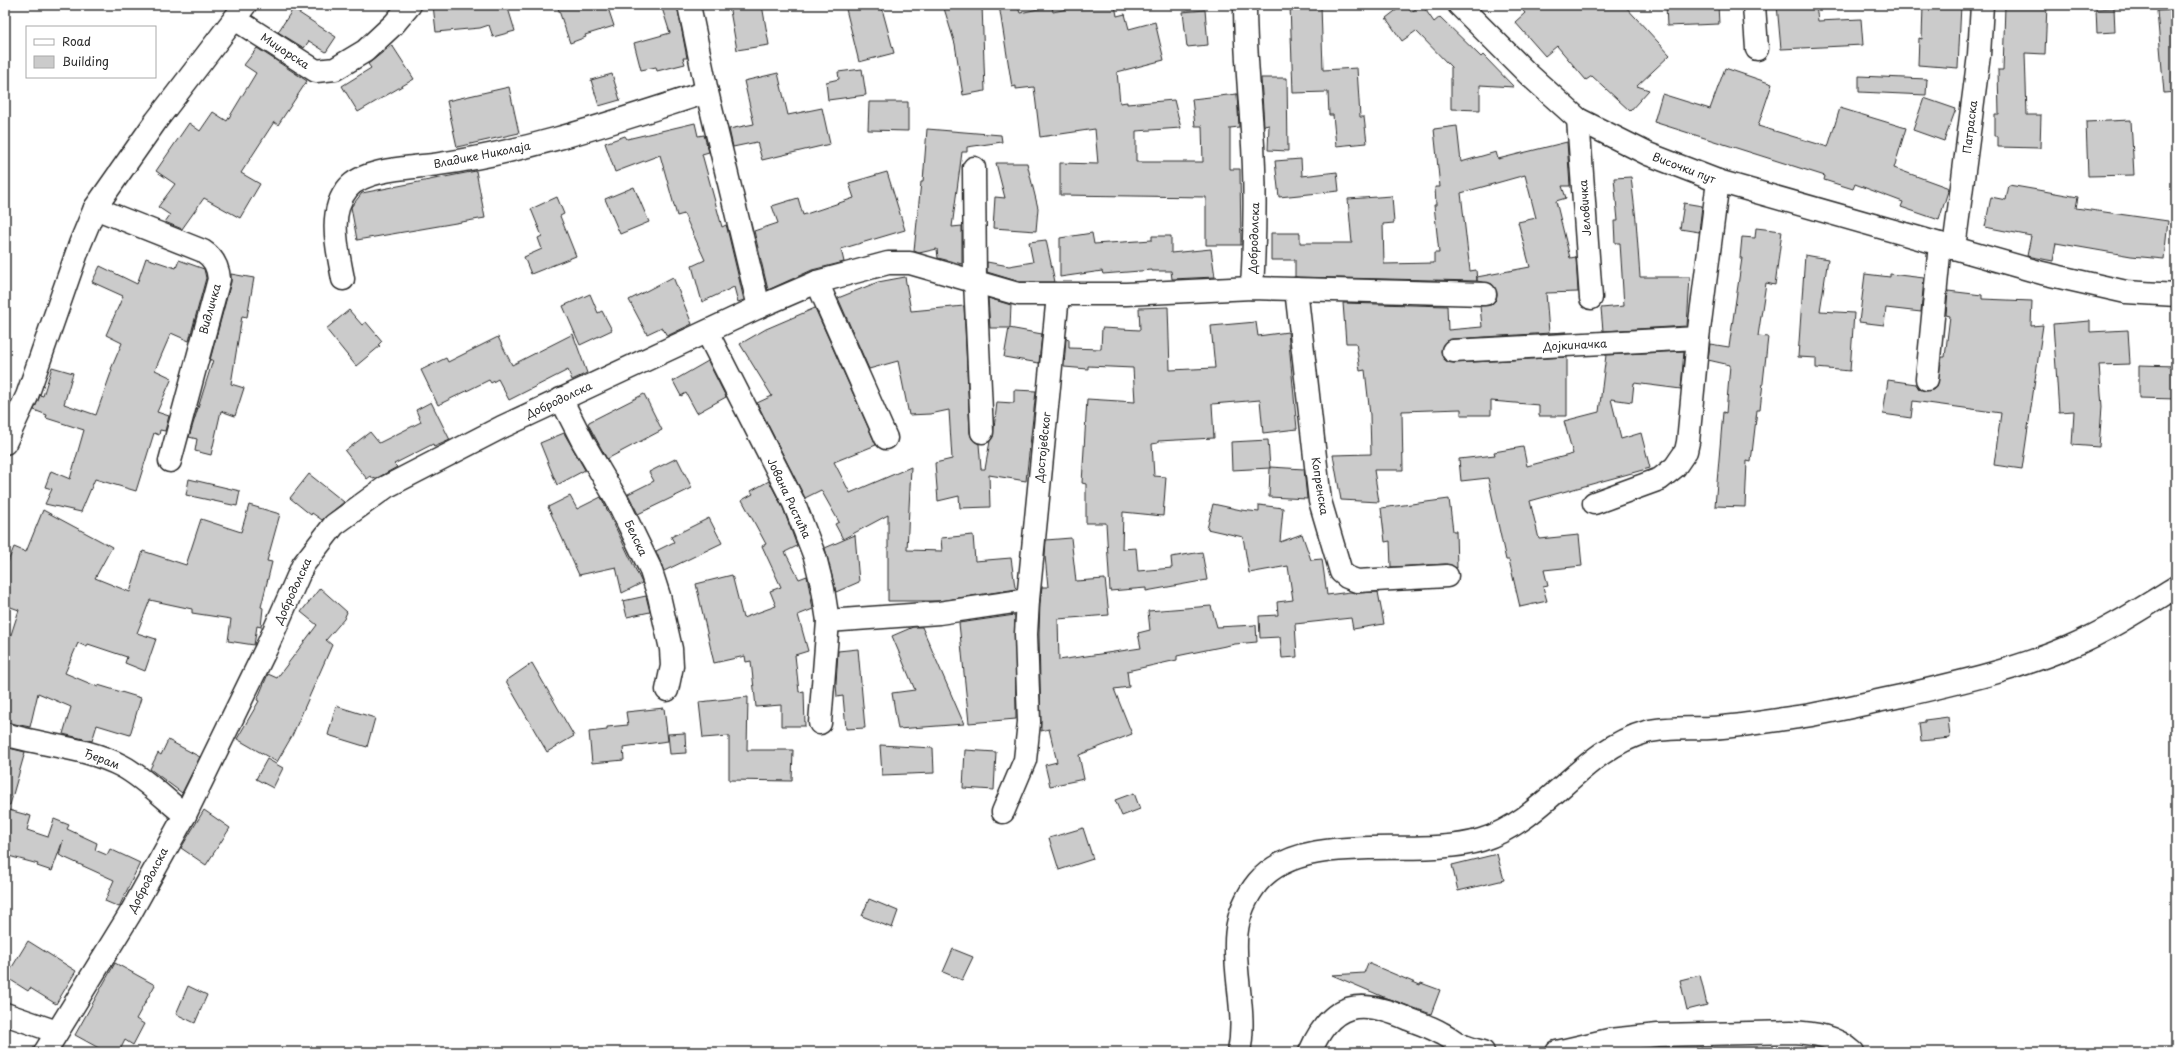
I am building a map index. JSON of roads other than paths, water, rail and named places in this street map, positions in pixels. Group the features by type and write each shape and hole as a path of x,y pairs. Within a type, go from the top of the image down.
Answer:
{"street":[{"name":"Миџорска","path":"240,12 316,71 335,69 365,52 394,24 410,5"},
{"path":"689,5 707,92 759,307"},
{"name":"Добродолска","path":"45,1052 130,914 185,815 266,649 303,565 334,525 386,487 502,427 759,307 817,282 888,263 910,263 1018,294 1126,294 1252,288 1256,223 1252,129 1246,53 1245,5"},
{"name":"Височки пут","path":"1459,5 1527,73 1578,119 1648,154 1718,181 2085,284 2126,292 2176,294"},
{"path":"1754,5 1757,49"},
{"name":"Патраска","path":"1927,379 1947,246 1979,55 1982,5"},
{"path":"5,443 27,396 80,244 96,208 156,121 240,12"},
{"name":"Владике Николаја","path":"343,279 337,246 336,221 338,203 348,188 369,174 459,161 567,137 707,92"},
{"name":"Јеловичка","path":"1578,119 1591,298"},
{"path":"974,168 975,281 982,432"},
{"path":"1594,503 1660,479 1668,474 1681,459 1688,442 1698,338 1718,181"},
{"name":"Видличка","path":"96,208 203,251 209,255 218,270 219,279 170,461"},
{"path":"817,282 886,438"},
{"path":"1252,288 1485,294"},
{"name":"Копренска","path":"1296,289 1320,501 1341,572 1347,577 1358,581 1447,576"},
{"name":"Достојевског","path":"1003,812 1025,760 1026,753 1029,722 1026,634 1028,600 1058,295"},
{"name":"Јована Ристића","path":"707,332 806,530 823,589 828,621 820,723"},
{"name":"Дојкиначка","path":"1453,351 1698,338"},
{"name":"Белска","path":"561,399 583,442 624,514 650,568 659,596 671,649 672,666 667,690"},
{"path":"1240,1052 1241,1020 1236,934 1239,916 1248,895 1260,880 1273,868 1289,859 1310,852 1328,849 1455,847 1484,839 1506,830 1528,815 1602,752 1624,740 1648,732 1671,728 1742,725 1832,713 1935,688 2028,663 2110,628 2176,587"},
{"path":"828,621 939,613 1028,600"},
{"name":"Ђерам","path":"5,734 28,742 75,749 123,767 185,815"},
{"path":"1310,1052 1323,1026 1334,1017 1346,1010 1370,1006 1394,1013 1442,1033 1460,1044 1483,1052"},
{"path":"5,1014 57,1032"},
{"path":"1557,1052 1609,1040 1658,1035 1791,1032 1811,1033 1830,1038 1853,1052"}]}
